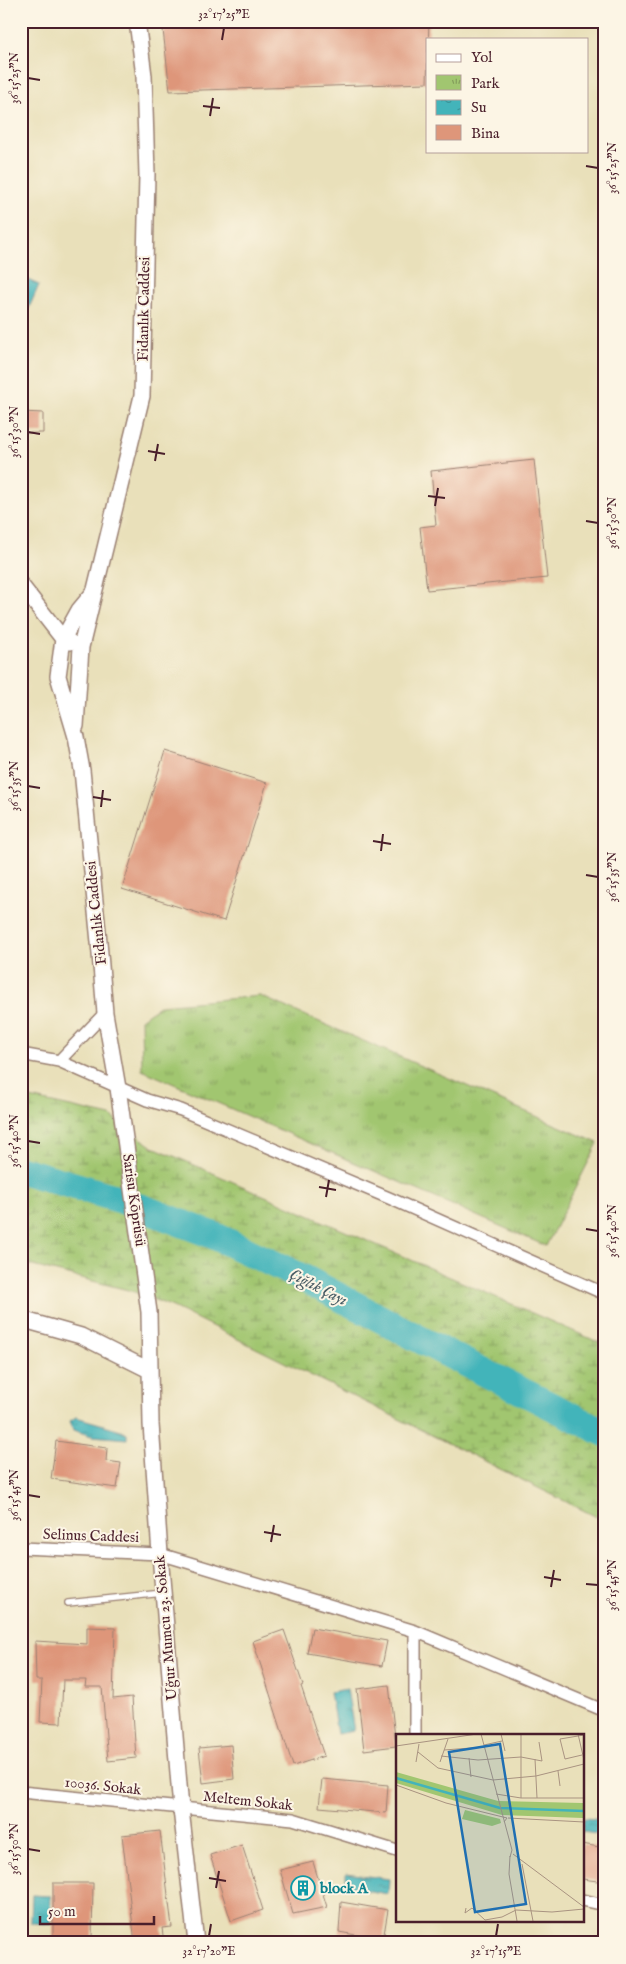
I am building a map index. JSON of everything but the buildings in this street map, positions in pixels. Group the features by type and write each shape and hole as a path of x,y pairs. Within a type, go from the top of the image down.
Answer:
{"street":[{"name":"Fidanlık Caddesi","path":"76,737 81,647 142,396 147,175 144,76 137,21"},
{"path":"21,584 63,639 81,647"},
{"name":"Fidanlık Caddesi","path":"94,592 79,610 63,639 58,676 76,737 82,770 100,942 105,1013 118,1088"},
{"path":"59,1061 105,1013"},
{"path":"21,1054 59,1061 147,1100 181,1110 371,1190 605,1294"},
{"name":"Sarisu Kōprüsü","path":"118,1088 149,1312"},
{"name":"Uğur Mumcu 23. Sokak","path":"149,1312 149,1370 160,1554 181,1809 196,1943"},
{"path":"21,1319 81,1336 149,1370"},
{"name":"Selinus Caddesi","path":"21,1548 160,1554 415,1631 605,1711"},
{"path":"415,1631 415,1734"},
{"name":"10036. Sokak","path":"21,1792 181,1809"},
{"name":"Meltem Sokak","path":"181,1809 293,1819 396,1850"},
{"path":"584,1900 605,1905"}],"lane":[{"path":"68,1603 163,1593"}],"green space":[{"path":"260,996 598,1143 546,1246 142,1070 141,1019 160,1005"},
{"path":"21,1096 111,1116 151,1146 605,1345 605,1521 173,1307 132,1291 21,1263"}],"water":[{"path":"21,277 39,285 21,326"},
{"path":"76,1417 121,1430 127,1433 127,1439 92,1436 73,1430 70,1421"},
{"path":"347,1689 354,1731 337,1734 330,1692"},
{"path":"584,1818 605,1820 605,1835 584,1832"},
{"path":"346,1873 389,1879 388,1894 346,1887"},
{"path":"32,1895 51,1896 50,1924 31,1923"}],"waterway":[{"name":"Çığlık Çayı","path":"21,1170 119,1199 215,1236 307,1280 605,1433"}],"place":[{"name":"block A","path":"303,1888"}]}
